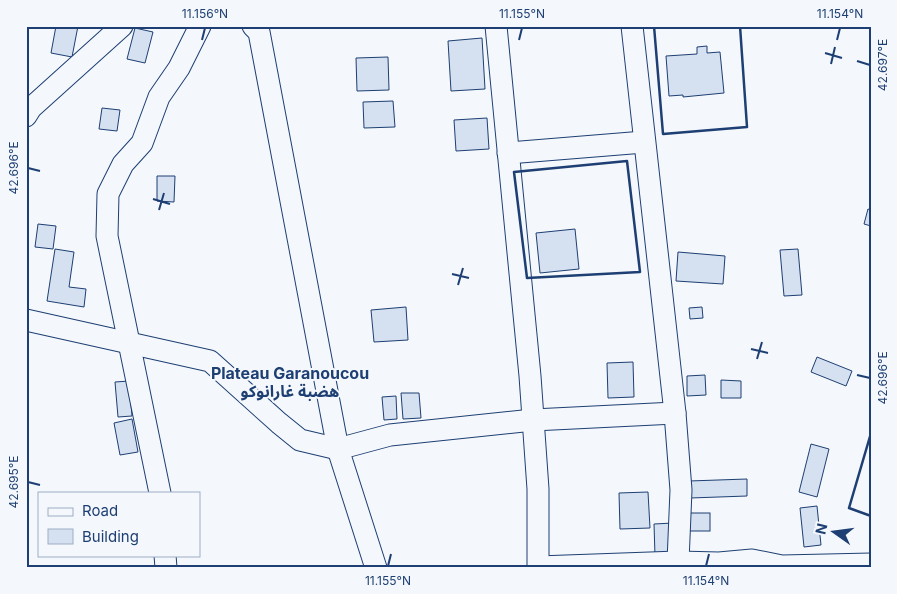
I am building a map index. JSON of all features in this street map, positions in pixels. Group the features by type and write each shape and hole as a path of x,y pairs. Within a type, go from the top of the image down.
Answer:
{"street":[{"path":"26,116 31,108 122,26"},
{"path":"160,492 108,236 108,194 123,164 142,143 159,97 179,68 200,26"},
{"path":"253,26 259,32 338,449 376,568"},
{"path":"496,26 533,420 538,488 538,567 678,562 719,563 752,560 782,566 871,564"},
{"path":"632,26 675,413 681,490 678,562"},
{"path":"508,153 644,142"},
{"path":"26,320 210,361 279,424 300,440 338,449 390,435 533,420 675,413"}],"building":[{"path":"56,26 78,26 72,57 51,53"},
{"path":"135,28 153,32 145,63 127,59"},
{"path":"482,38 485,89 451,91 448,41"},
{"path":"707,46 707,53 720,52 724,93 683,97 683,95 669,96 666,56 697,54 697,47"},
{"path":"388,57 389,90 357,91 356,58"},
{"path":"393,101 395,127 364,128 363,102"},
{"path":"102,108 120,110 117,131 99,129"},
{"path":"487,118 489,149 456,151 454,120"},
{"path":"157,176 175,176 174,202 157,201"},
{"path":"868,209 871,210 871,226 864,224"},
{"path":"38,224 56,226 53,249 35,247"},
{"path":"575,229 579,269 540,273 536,233"},
{"path":"55,249 74,252 69,287 86,289 84,307 47,301"},
{"path":"798,249 802,295 784,296 780,250"},
{"path":"678,252 725,256 723,284 676,281"},
{"path":"406,307 408,340 374,342 371,310"},
{"path":"702,307 703,318 690,319 689,308"},
{"path":"817,357 852,371 846,386 811,372"},
{"path":"633,362 634,397 608,398 607,363"},
{"path":"705,375 706,395 687,396 687,376"},
{"path":"721,380 741,381 741,398 721,398"},
{"path":"129,381 132,416 118,417 115,382"},
{"path":"401,393 419,393 421,418 403,419"},
{"path":"396,396 397,419 384,420 382,397"},
{"path":"132,419 138,452 120,455 114,423"},
{"path":"811,444 829,449 817,497 799,492"},
{"path":"747,479 747,496 690,498 689,481"},
{"path":"648,492 650,528 620,529 619,493"},
{"path":"817,506 821,545 804,547 800,508"},
{"path":"689,513 710,513 710,531 689,531"},
{"path":"673,523 675,555 655,556 654,524"}],"wall":[{"path":"654,26 663,134 747,127 740,26"},
{"path":"627,161 640,272 527,278 514,172 627,161"},
{"path":"871,433 849,508 871,516"}],"district":[{"name":"Plateau Garanoucou هضبة غارانوكو","path":"290,382"}]}
